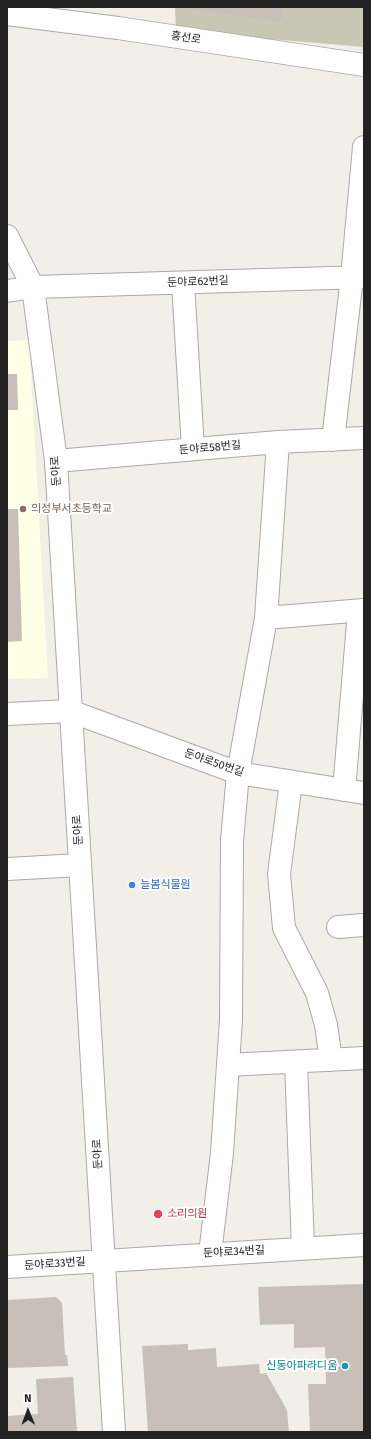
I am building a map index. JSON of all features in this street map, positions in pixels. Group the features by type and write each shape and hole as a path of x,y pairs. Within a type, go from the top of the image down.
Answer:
{"street":[{"name":"흥선로","path":"7,14 118,28 364,65"},
{"path":"333,440 358,277 364,147"},
{"name":"둔야로","path":"7,236 33,287 56,461 114,1432"},
{"name":"둔야로62번길","path":"7,291 33,287 358,277"},
{"path":"183,283 193,449"},
{"name":"둔야로58번길","path":"56,461 278,442 364,438"},
{"path":"210,1254 222,1153 231,1020 232,841 238,773 266,618 278,442"},
{"path":"266,618 362,611 354,792"},
{"path":"7,714 70,712"},
{"name":"둔야로50번길","path":"70,712 238,773 354,792"},
{"path":"291,782 279,874 284,928 317,993 326,1025 331,1060"},
{"path":"7,869 80,865"},
{"path":"338,927 364,925"},
{"path":"228,1065 364,1058"},
{"path":"296,1062 304,1248"},
{"name":"둔야로34번길","path":"104,1260 364,1245"},
{"name":"둔야로33번길","path":"7,1267 104,1260"}],"shaded area":[{"path":"175,7 364,7 364,47 176,31"},
{"name":"의정부서초등학교","path":"29,340 48,678 7,679 7,341"}],"building":[{"path":"180,7 283,7 280,22"},
{"path":"7,374 17,374 18,410 7,410"},
{"path":"7,509 18,509 22,641 7,642"},
{"name":"신동아파라디움","path":"364,1284 364,1432 310,1432 308,1384 326,1384 325,1347 294,1348 294,1324 260,1325 258,1287"},
{"path":"56,1297 62,1303 65,1355 67,1355 68,1366 8,1368 7,1300"},
{"path":"188,1344 188,1350 216,1348 217,1367 259,1364 260,1374 266,1373 287,1410 289,1432 148,1432 142,1346"},
{"path":"73,1377 77,1432 7,1432 7,1416 38,1414 36,1379"}],"place":[{"name":"의정부서초등학교","path":"23,509"},
{"name":"늘봄식물원","path":"132,885"},
{"name":"소리의원","path":"158,1214"},
{"name":"신동아파라디움","path":"345,1366"}]}
